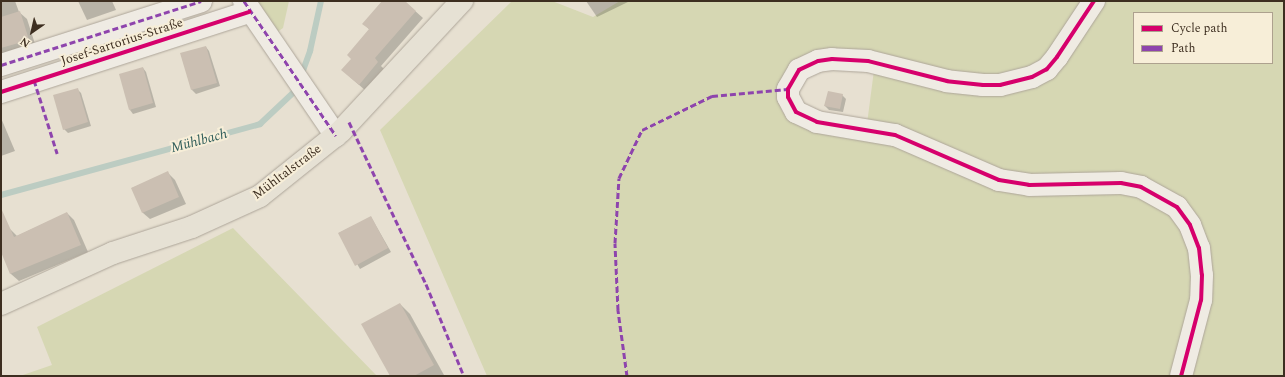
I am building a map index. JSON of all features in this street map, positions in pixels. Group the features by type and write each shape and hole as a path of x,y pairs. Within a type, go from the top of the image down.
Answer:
{"main road":[{"name":"Mühltalstraße","path":"1,304 113,253 192,227 260,196 336,136 462,1"}],"street":[{"name":"Josef-Sartorius-Straße","path":"1,65 201,1"},
{"path":"1094,1 1057,57 1048,68 1032,78 1000,85 983,85 947,81 868,61 832,59 812,63 799,70 792,79 788,97 791,106 796,112 816,122 895,135 999,180 1029,185 1121,183 1141,187 1177,207 1190,225 1199,248 1202,275 1201,300 1181,376"},
{"name":"Josef-Sartorius-Straße","path":"1,92 246,6 290,67 336,136"}],"green space":[{"path":"252,1 289,1 283,28 276,33"},
{"path":"512,1 552,1 593,17 620,1 1284,1 1284,376 487,376 380,130","holes":["845,49 876,55 865,139 790,120 782,111 779,98"]},
{"path":"233,228 377,376 20,376 52,365 37,327"}],"building":[{"path":"382,1 405,1 416,11 375,58 378,62 359,85 341,70 351,59 347,55 369,29 362,24"},
{"path":"20,11 29,40 1,48 1,17"},
{"path":"206,46 217,83 191,90 180,53"},
{"path":"143,67 153,103 129,110 119,74"},
{"path":"78,88 88,122 63,130 53,95"},
{"path":"828,91 843,94 840,109 824,106"},
{"path":"168,171 179,197 142,213 131,188"},
{"path":"1,208 14,237 67,212 81,245 10,274 1,252"},
{"path":"371,216 388,248 355,266 338,233"},
{"path":"400,303 434,365 414,376 390,376 361,324"}],"waterway":[{"name":"Mühlbach","path":"301,76 310,51 321,1"},
{"name":"Mühlbach","path":"1,195 260,124 294,92 297,86"}],"marked path":[{"path":"1,65 201,1"},
{"path":"244,1 336,136"},
{"path":"34,80 57,153"},
{"path":"627,376 618,310 615,243 619,178 642,130 712,96 788,89"},
{"path":"349,122 426,284 464,376"}],"cycle path":[{"path":"1094,1 1057,57 1047,69 1032,77 1000,85 983,85 947,81 868,61 832,59 818,61 799,70 788,89 788,97 796,112 817,122 895,135 999,180 1029,185 1121,183 1141,187 1177,207 1190,225 1199,248 1202,275 1201,300 1181,376"},
{"path":"1,92 249,12"}]}
